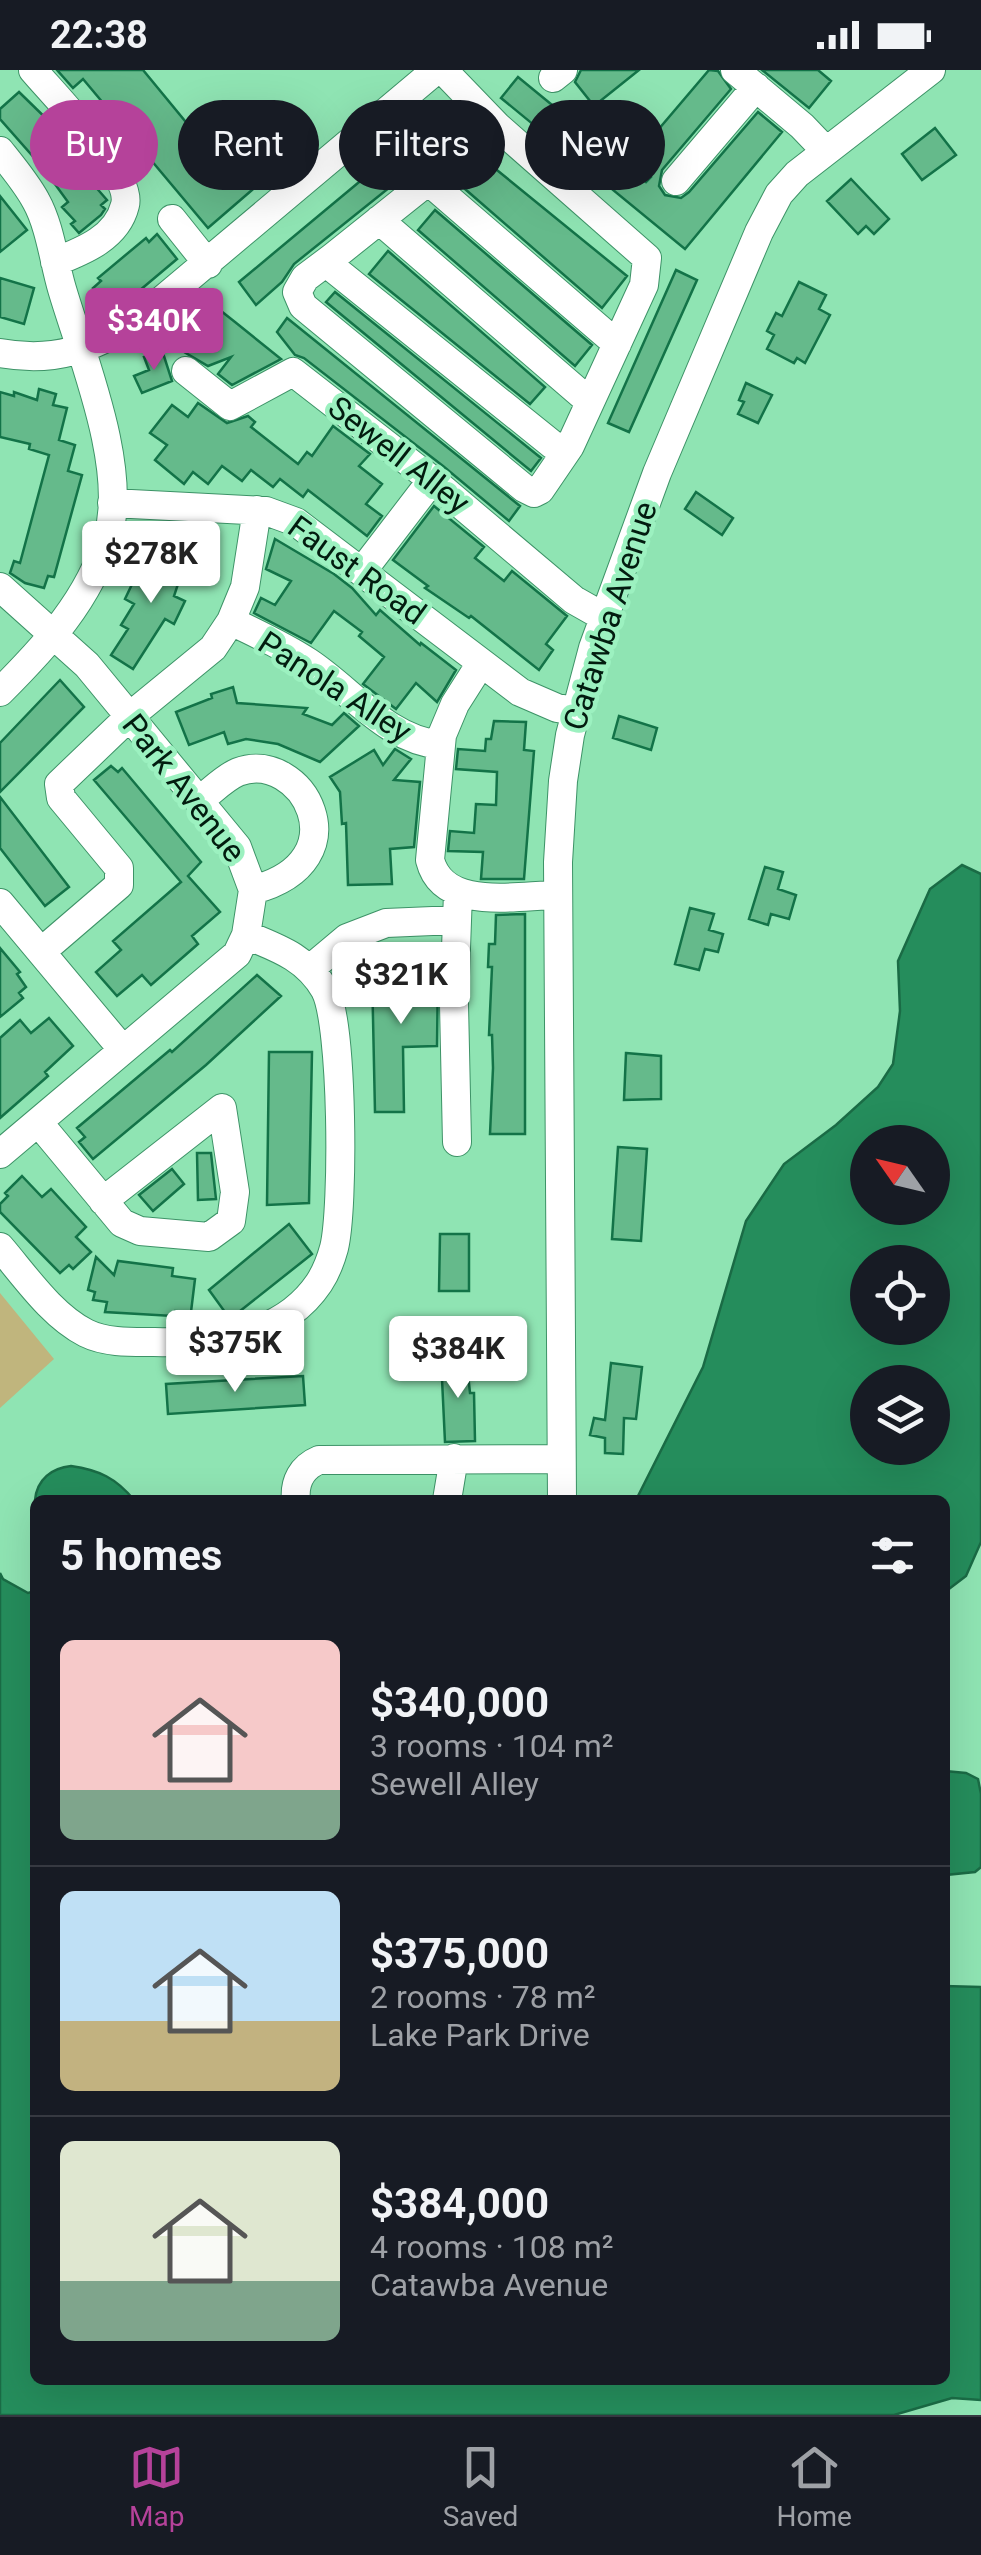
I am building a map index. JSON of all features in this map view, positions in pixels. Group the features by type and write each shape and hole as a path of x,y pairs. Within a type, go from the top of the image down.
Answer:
{"street":[{"path":"33,70 121,179 126,202 112,230 87,250 54,262"},
{"path":"0,353 36,356 80,352 136,322 436,70"},
{"path":"443,70 472,100"},
{"name":"Catawba Avenue","path":"562,1495 558,895 563,781 576,711 604,617 656,473 758,232 780,194 825,150 916,74"},
{"path":"676,181 745,79 825,150"},
{"path":"417,190 306,278 296,292 303,306 534,493 570,446 644,286 647,258 505,133"},
{"path":"0,151 37,202 104,431 112,503 109,535 92,578 53,636 0,692"},
{"path":"438,190 616,344"},
{"path":"172,219 208,264"},
{"path":"379,220 590,402"},
{"path":"333,257 334,270 553,445 570,446"},
{"name":"Sewell Alley","path":"186,372 230,406 294,372 432,480 574,600 604,617"},
{"path":"363,570 432,480"},
{"name":"Faust Road","path":"112,503 257,510 296,522 534,700 576,711"},
{"path":"40,952 119,886 120,868 61,798 59,784 130,716 213,648 231,621 245,588 257,510"},
{"name":"Park Avenue","path":"0,587 86,665 237,847 253,890 246,936"},
{"name":"Panola Alley","path":"231,621 312,665 396,731 412,740 441,745"},
{"path":"457,1142 457,906 430,860 441,745 455,704 481,663"},
{"path":"200,800 236,773 252,769 286,779 302,792 313,810 312,839 298,869 278,883 253,890"},
{"path":"310,969 347,938 386,923 457,906 558,895"},
{"path":"0,903 124,1050"},
{"path":"0,1154 223,967 237,954 246,936 290,952 310,969 326,992 336,1023 340,1200 334,1250 318,1284 292,1310 268,1327 230,1339 191,1343 106,1339 86,1332 60,1313 0,1247"},
{"path":"38,1122 122,1224 140,1231 209,1237 231,1221 236,1192 222,1108 103,1200"},
{"path":"447,1495 454,1458"},
{"path":"297,1495 301,1474 309,1464 320,1460 561,1459"}],"shaded area":[{"path":"962,865 981,874 981,1542 966,1576 950,1588 950,1495 639,1495 703,1367 746,1221 784,1164 878,1087 893,1064 900,1011 898,961 930,889"},
{"path":"0,1293 54,1359 0,1408"},
{"path":"71,1466 90,1470 106,1476 129,1495 36,1495 47,1476"},
{"path":"0,1573 3,1579 30,1592 30,2385 950,2385 950,1986 981,1987 981,2400 952,2398 894,2415 0,2415"},
{"path":"950,1771 978,1779 981,1867 975,1872 950,1874"}],"building":[{"path":"57,70 143,70 178,112 178,190 252,190 208,228 158,168 158,100 101,100 83,79 73,88"},
{"path":"581,70 639,70 602,100 589,100 575,82"},
{"path":"709,70 718,71 731,89 665,166 665,122"},
{"path":"762,70 818,70 831,81 809,108"},
{"path":"518,77 546,100 525,100 525,118 501,98"},
{"path":"19,92 30,103 30,153 0,119 0,109"},
{"path":"758,112 782,132 685,249 613,190 662,190 665,195 681,198"},
{"path":"935,128 956,155 922,180 902,154"},
{"path":"505,177 627,276 602,308 466,190 505,190"},
{"path":"851,179 889,219 874,234 866,226 858,234 827,201"},
{"path":"59,190 98,190 107,200 101,205 105,209 101,215 79,233 71,224 75,221 62,207 68,202"},
{"path":"350,190 386,190 294,264 282,282 256,305 239,282"},
{"path":"0,196 27,230 0,252"},
{"path":"435,210 592,345 575,366 418,230"},
{"path":"157,234 177,259 114,312 93,288 101,281 98,278 146,238 149,242"},
{"path":"388,251 545,387 530,404 369,274"},
{"path":"676,270 697,280 629,432 608,423"},
{"path":"0,278 34,288 24,324 0,317"},
{"path":"799,282 826,295 819,309 830,315 805,363 797,358 794,363 767,349 774,335 767,331 776,313 782,316"},
{"path":"335,292 541,458 531,471 326,302"},
{"path":"216,307 281,359 232,385 218,374 231,357 208,366 174,346"},
{"path":"287,318 520,506 509,521 304,358 295,355 277,332"},
{"path":"162,350 172,381 142,393 134,376 149,370 144,357"},
{"path":"746,383 772,395 758,423 738,414"},
{"path":"39,389 56,394 53,405 67,408 59,440 75,445 68,471 82,475 54,577 48,576 44,588 25,583 10,573 14,561 20,563 49,455 29,449 30,444 0,437 0,392 37,400"},
{"path":"198,403 227,423 248,416 255,422 251,427 298,464 307,452 312,456 333,426 370,454 359,466 382,484 366,504 382,516 367,536 308,490 303,497 280,479 273,487 251,470 242,481 222,466 208,484 193,472 184,484 155,460 167,445 150,433 172,405 188,417"},
{"path":"696,492 733,518 722,535 685,509"},
{"path":"434,506 484,547 475,558 504,581 512,571 567,616 546,644 553,650 539,670 471,616 425,588 428,586 393,560"},
{"path":"275,539 334,574 376,615 380,610 456,670 437,702 416,683 396,709 363,684 384,657 359,636 362,632 334,611 311,643 254,613 261,598 275,605 291,581 266,569"},
{"path":"162,548 186,560 174,596 185,601 174,624 165,619 133,669 111,655 128,629 121,625 134,604 125,599 135,578 142,581 150,555 158,558"},
{"path":"60,680 84,707 0,792 0,743"},
{"path":"233,687 237,703 307,708 303,714 332,725 344,713 359,726 320,762 278,744 246,739 228,744 224,732 189,745 176,712"},
{"path":"619,716 657,728 651,750 613,738"},
{"path":"494,721 526,722 524,750 534,751 524,879 481,879 483,852 448,851 450,831 474,833 476,804 496,805 497,772 456,769 458,749 485,751"},
{"path":"395,749 411,759 394,780 420,782 414,847 390,849 392,884 348,885 346,823 342,824 340,792 330,777 374,750 383,765"},
{"path":"111,766 118,772 122,768 201,862 188,876 220,912 192,936 198,944 151,985 142,975 117,996 96,972 121,950 113,941 181,882 94,780"},
{"path":"0,797 69,887 45,906 0,848"},
{"path":"765,867 783,872 778,889 796,895 789,919 771,914 768,925 749,919"},
{"path":"690,908 714,914 709,930 723,934 718,952 705,949 699,970 675,964"},
{"path":"525,914 525,1134 490,1134 493,1068 489,944 495,944 496,915"},
{"path":"0,948 20,972 17,974 26,987 19,993 23,998 0,1017"},
{"path":"381,964 402,964 402,969 438,969 437,1046 403,1047 404,1112 375,1112 372,971 381,971"},
{"path":"257,975 281,996 206,1065 93,1159 79,1142 85,1137 77,1128 172,1052"},
{"path":"49,1018 73,1046 45,1072 48,1076 0,1118 0,1038 20,1020 31,1033"},
{"path":"269,1052 312,1052 309,1203 267,1205"},
{"path":"626,1053 661,1056 661,1099 624,1100"},
{"path":"618,1147 647,1149 641,1241 612,1239"},
{"path":"197,1153 211,1153 216,1199 198,1200"},
{"path":"172,1169 184,1184 153,1211 139,1195"},
{"path":"22,1176 42,1197 51,1189 86,1227 76,1237 91,1252 73,1269 69,1265 60,1273 0,1212 0,1204 8,1196 5,1193"},
{"path":"289,1224 312,1254 230,1319 209,1290"},
{"path":"440,1234 469,1234 469,1291 439,1291"},
{"path":"96,1257 114,1275 118,1261 173,1268 172,1276 195,1279 191,1312 175,1311 173,1316 105,1312 107,1302 93,1300 95,1292 88,1290"},
{"path":"466,1356 470,1393 474,1393 475,1441 445,1442 441,1358"},
{"path":"611,1363 642,1367 636,1419 624,1418 623,1454 605,1453 605,1438 590,1435 594,1418 605,1420"},
{"path":"303,1376 305,1405 168,1414 166,1384"}]}
